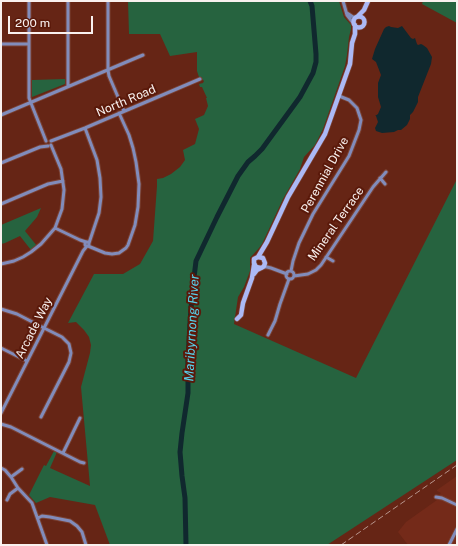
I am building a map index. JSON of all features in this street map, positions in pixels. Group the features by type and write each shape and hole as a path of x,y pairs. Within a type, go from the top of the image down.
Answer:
{"street":[{"path":"1,264 23,257 41,244 55,228 63,201 64,190 61,169 29,98 29,1"},
{"path":"68,1 68,86"},
{"path":"108,1 108,70 109,76 124,111"},
{"path":"343,1 347,15 355,25 359,27 362,26"},
{"path":"237,319 252,278 254,261 267,242 288,197 325,134 350,64 352,43 355,34 354,20 358,17 368,1"},
{"path":"355,34 364,23 365,7"},
{"path":"346,12 350,16 361,17 364,19"},
{"path":"1,44 29,44"},
{"path":"1,115 143,55"},
{"name":"North Road","path":"1,163 200,79"},
{"name":"Perennial Drive","path":"291,271 295,253 310,220 349,156 360,130 361,120 357,108 349,100 339,96"},
{"path":"55,228 105,253 120,253 128,245 137,216 138,184 133,148 119,113"},
{"name":"Arcade Way","path":"1,413 87,244 99,213 101,197 100,178 97,160 85,128"},
{"name":"Mineral Terrace","path":"294,276 308,274 316,270 373,187 386,172"},
{"path":"380,178 385,184"},
{"path":"1,204 48,184 63,181"},
{"path":"252,278 257,270 262,268 265,264 264,253 267,242"},
{"path":"258,257 262,257 267,264 286,274 289,279"},
{"path":"326,257 333,261"},
{"path":"254,265 257,268 267,267 276,269"},
{"path":"268,335 275,321 289,279 293,278 294,276 294,273 291,271 286,274"},
{"path":"1,309 17,314 65,339 69,344 71,353 69,362 41,417"},
{"path":"1,348 27,361"},
{"path":"63,453 80,418"},
{"path":"1,424 11,427 84,463"},
{"path":"1,427 5,426"},
{"path":"1,468 11,477 18,488 32,503 47,545"},
{"path":"11,477 22,469"},
{"path":"7,500 10,494 18,488"},
{"path":"436,497 442,498 457,505"},
{"path":"38,518 42,516 70,521 82,532 86,545"},
{"path":"449,545 457,529"}],"shaded area":[{"path":"457,476 457,545 408,545 398,532 406,522 437,500 436,495 441,493 437,490"}],"green space":[{"path":"128,1 339,1 344,17 351,25 345,66 323,129 315,145 304,157 300,169 283,199 262,244 250,258 250,271 244,287 238,297 234,324 356,378 457,179 457,460 327,545 110,545 95,505 50,497 36,503 29,495 44,465 46,466 54,451 57,452 50,468 90,486 81,387 91,345 89,337 76,322 68,323 94,274 123,274 140,264 153,241 157,179 171,174 180,167 185,160 183,150 195,144 199,129 195,119 204,115 208,106 207,98 199,84 203,83 204,81 199,77 197,71 197,52 170,56 160,34 129,34"},
{"path":"423,1 457,1 457,23 422,4"},
{"path":"65,79 65,84 32,97 32,80"},
{"path":"41,208 37,217 25,231 37,246 31,250 20,236 1,244 1,225"}],"water":[{"path":"389,26 398,28 402,26 411,38 415,38 418,45 421,44 427,48 432,57 431,64 418,97 418,102 410,115 407,125 401,130 382,133 376,131 375,128 378,122 375,116 378,114 381,107 378,97 378,83 381,75 376,62 372,59 384,29"}],"waterway":[{"name":"Maribyrnong River","path":"186,545 185,498 180,452 188,393 190,325 196,261 238,176 248,162 262,149 300,97 313,73 316,62 316,54 312,6 310,1"}],"railway":[{"path":"341,545 457,465"}]}
